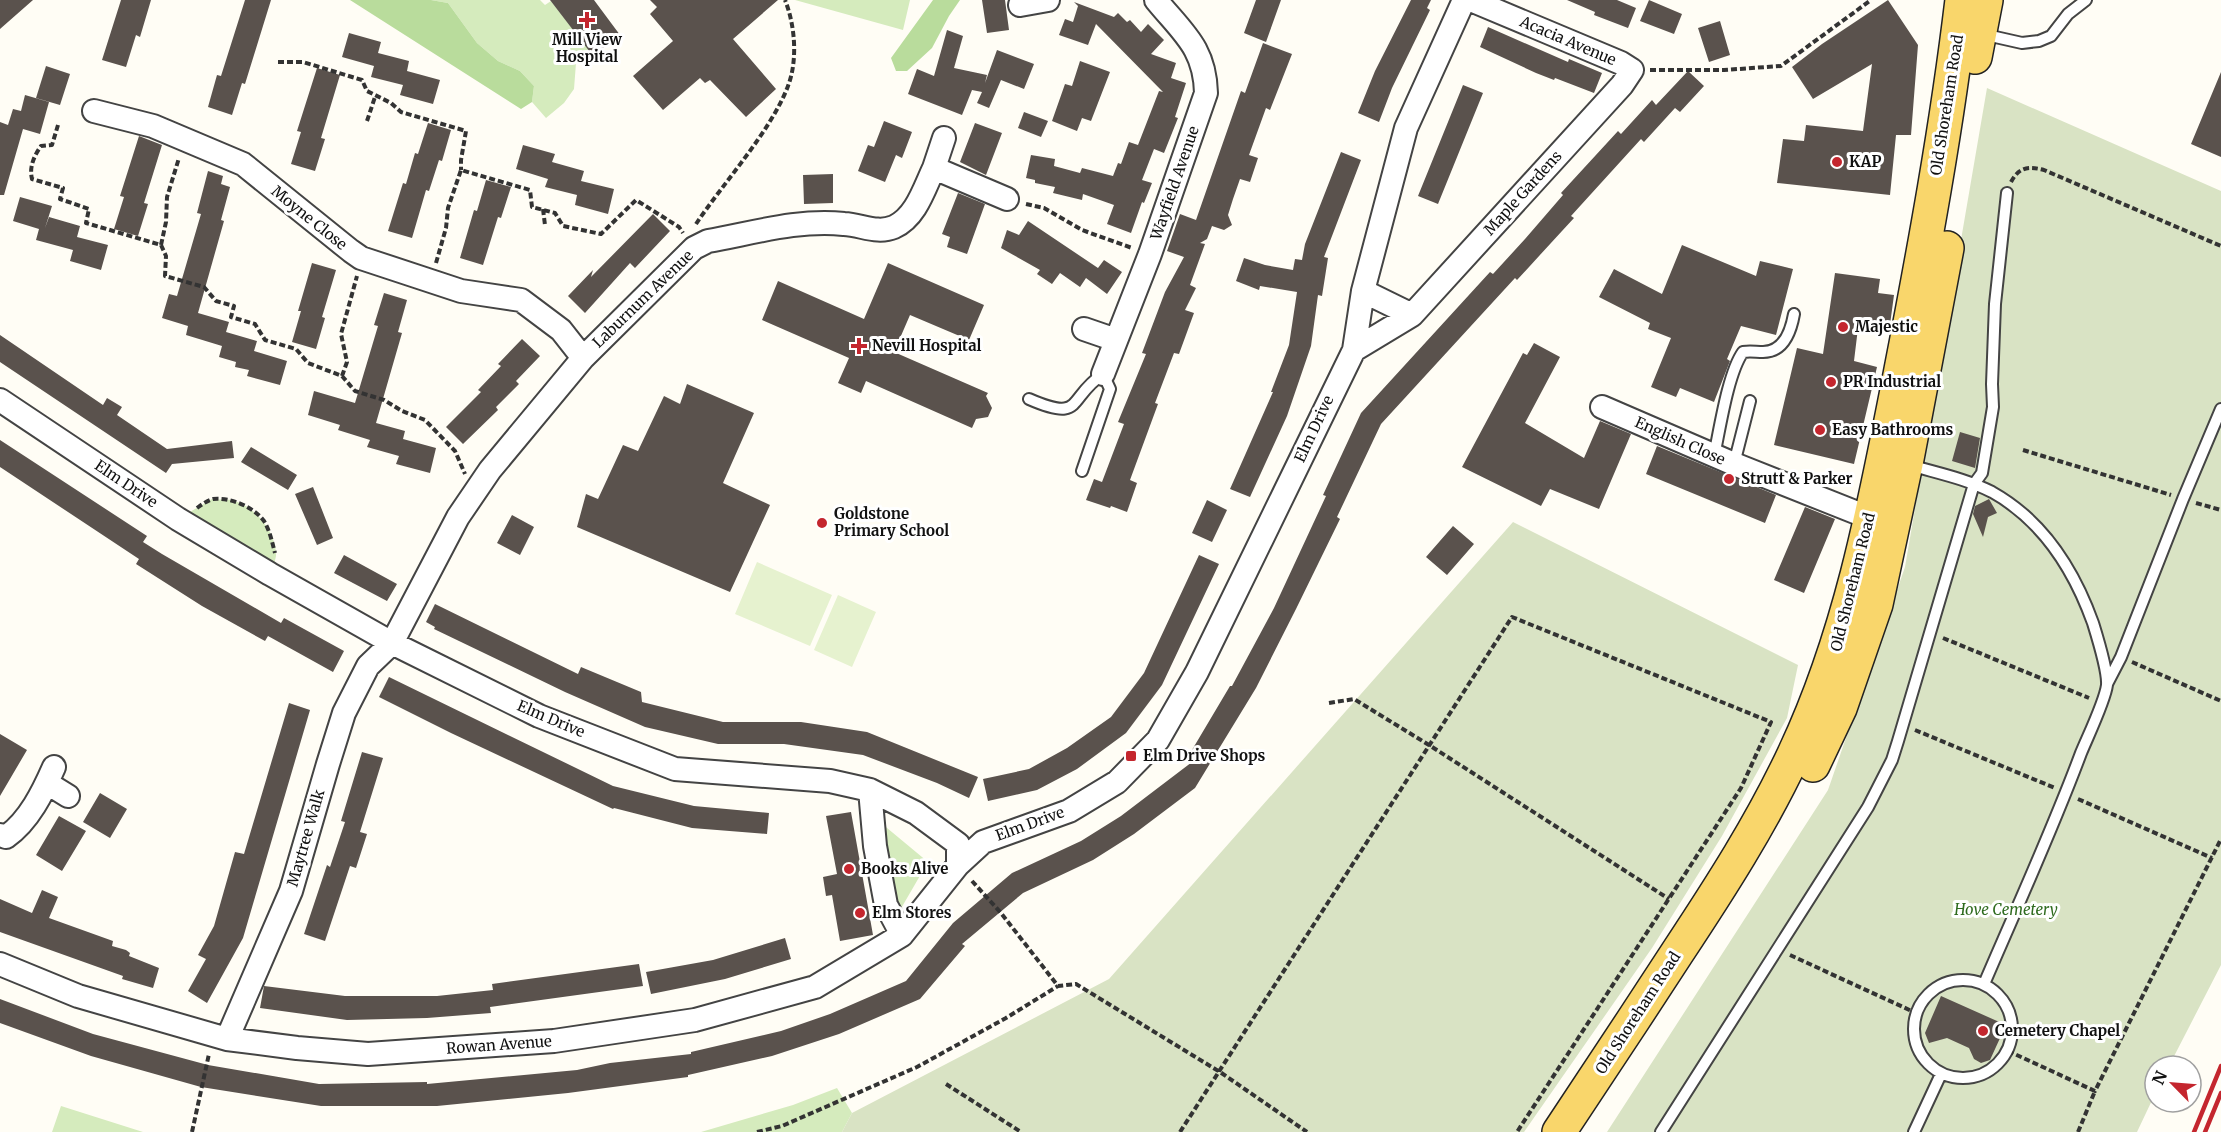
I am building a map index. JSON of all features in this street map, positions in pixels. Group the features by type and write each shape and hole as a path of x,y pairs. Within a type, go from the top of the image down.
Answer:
{"main road":[{"name":"Old Shoreham Road","path":"1586,1132 1782,828 1840,708 1876,604 1882,521 1895,460 1926,237 1967,21 1986,0"},
{"name":"Old Shoreham Road","path":"1559,1132 1726,879 1770,802 1796,751 1834,658 1859,571 1882,521"}],"street":[{"path":"1020,5 1048,0"},
{"name":"Wayfield Avenue","path":"1103,374 1150,254 1206,93 1205,73 1197,51 1156,0"},
{"name":"Elm Drive","path":"958,865 983,842 1069,811 1116,782 1158,740 1197,672 1354,350 1363,291 1406,129 1464,0"},
{"name":"Acacia Avenue","path":"1471,0 1632,70"},
{"name":"Maple Gardens","path":"1354,350 1412,315 1622,85 1632,70"},
{"name":"Moyne Close","path":"94,111 153,126 243,164 362,258 462,291 521,300 561,330 583,358"},
{"name":"Laburnum Avenue","path":"392,643 473,494 583,358 693,238 708,241 812,222 846,224 881,231 894,227 904,221 916,208 934,168 944,138"},
{"path":"934,168 1007,199"},
{"path":"1363,291 1412,315"},
{"path":"1084,329 1116,340"},
{"name":"Elm Drive","path":"0,400 178,519 270,574 392,643 539,716 675,769 830,782 870,790 916,813 958,844 958,865"},
{"name":"English Close","path":"1602,407 1724,460 1882,521"},
{"name":"Maytree Walk","path":"221,1037 291,891 344,713 368,666 392,643"},
{"path":"0,835 6,837 19,828 51,775 68,796"},
{"path":"870,790 875,846 886,905 902,935"},
{"name":"Rowan Avenue","path":"0,964 78,996 221,1037 297,1048 368,1054 554,1041 695,1020 815,987 902,935 958,865"}],"lane":[{"path":"1967,21 2022,43 2039,41 2051,36 2068,14 2086,0"},
{"path":"1661,1132 1778,949 1879,786 1892,760 1974,484 1982,473 1993,407 1995,314 2007,193"},
{"path":"1724,460 1731,381 1740,357 1743,352 1765,352 1782,344 1791,331 1794,314"},
{"path":"1029,399 1062,410 1074,405 1092,381 1103,374 1110,389 1082,471"},
{"path":"1724,460 1750,400"},
{"path":"1984,984 2066,793 2107,684 2121,657 2221,409"},
{"path":"1895,460 1974,484 1992,492 2027,517 2056,550 2080,590 2098,638 2107,684"},
{"path":"1968,980 1984,984 1998,993 2007,1005 2012,1020 2013,1036 2008,1051 1999,1064 1986,1073 1971,1078 1955,1078 1941,1074 1929,1065 1918,1048 1914,1027 1916,1013 1924,998 1937,987 1952,981 1968,980"},
{"path":"1914,1132 1941,1074"}],"path":[{"path":"461,170 530,190 532,207 555,213 563,226 601,234 636,200 693,238 767,125 789,85 795,48 785,0"},
{"path":"1632,70 1724,70 1780,66 1871,0"},
{"path":"278,62 303,62 362,80 367,91 391,103 401,112 466,131 461,170 448,208 446,228 431,281"},
{"path":"367,121 375,97"},
{"path":"58,126 52,145 41,146 36,153 30,171 32,178 63,188 60,199 89,209 86,223 161,245"},
{"path":"184,139 167,197 166,222 161,245 166,256 165,276 204,287 216,301 234,306 231,317 255,324 265,340 296,350 308,363 342,376 355,392 384,399 402,411 425,420 455,451 473,494"},
{"path":"2007,193 2012,179 2018,172 2032,167 2044,170 2221,246"},
{"path":"1007,199 1044,208 1082,230 1150,254"},
{"path":"543,209 545,225"},
{"path":"342,376 347,362 341,334 362,258"},
{"path":"2023,450 2221,510"},
{"path":"178,519 212,499 232,501 249,509 263,520 271,537 276,556 270,574"},
{"path":"1180,1132 1512,617 1771,722 1741,788 1517,1132"},
{"path":"1929,632 2101,703"},
{"path":"2121,657 2221,701"},
{"path":"1329,703 1354,699 1669,899"},
{"path":"1903,725 2066,793 2212,858"},
{"path":"2078,1132 2095,1091 2221,840"},
{"path":"958,865 1001,913 1058,986"},
{"path":"1778,949 1916,1013"},
{"path":"757,1132 782,1126 917,1068 1058,986 1076,984 1220,1072 1307,1132"},
{"path":"192,1132 221,1037"},
{"path":"2008,1051 2095,1091"},
{"path":"946,1084 1021,1132"}],"green space":[{"path":"350,0 431,0 448,3 477,43 498,61 520,71 534,86 532,102 521,109"},
{"path":"431,0 540,0 545,5 551,1 589,50 576,63 574,89 564,103 546,118 532,102 534,86 520,71 498,61 477,43 448,3"},
{"path":"795,0 910,0 903,30"},
{"path":"933,0 960,0 932,48 907,71 896,71 891,58"},
{"name":"Hove Cemetery","path":"1987,88 2221,191 2221,965 2175,1054 2143,1054 2143,1114 2146,1114 2137,1132 1607,1132 1828,790 1905,567"},
{"path":"212,499 240,503 248,507 262,521 273,538 275,547 276,556 270,574 178,519"},
{"path":"1513,522 1798,665 1787,718 1722,836 1652,948 1524,1132 842,1132 852,1113 1109,979"},
{"path":"757,562 832,595 810,646 735,614"},
{"path":"838,595 876,612 852,667 814,650"},
{"path":"875,818 928,862 896,917"},
{"path":"837,1088 852,1113 842,1132 701,1132 793,1105"},
{"path":"61,1106 143,1132 52,1132"}],"building":[{"path":"0,0 33,0 0,29"},
{"path":"121,0 151,0 140,37 136,35 126,67 102,60"},
{"path":"245,0 271,0 245,84 242,83 232,115 208,107 217,75 221,76"},
{"name":"Mill View Hospital","path":"550,0 594,0 620,35 593,56"},
{"path":"650,0 778,0 733,39 776,89 746,117 710,80 705,83 700,78 663,110 633,76 673,41 650,14 657,7"},
{"path":"982,0 1005,0 1009,30 987,33"},
{"path":"1256,0 1281,0 1266,42 1244,33"},
{"path":"1411,0 1431,0 1427,8 1430,10 1392,88 1379,122 1358,113 1375,71"},
{"path":"1567,0 1617,0 1636,8 1628,28 1594,15 1595,12"},
{"path":"1649,0 1682,14 1674,34 1640,21"},
{"path":"1888,0 1918,45 1911,135 1896,135 1890,195 1777,183 1783,139 1804,141 1806,125 1863,131 1872,64 1813,99 1792,67"},
{"path":"1074,2 1114,17 1118,13 1127,22 1130,20 1141,32 1148,24 1164,40 1151,54 1176,63 1171,78 1186,83 1175,117 1178,118 1164,153 1154,149 1142,180 1152,183 1144,203 1142,202 1131,233 1107,224 1114,205 1083,194 1082,200 1053,193 1055,187 1035,183 1035,180 1026,178 1031,155 1055,159 1054,166 1080,173 1082,168 1113,176 1118,163 1121,164 1129,142 1138,145 1159,91 1163,92 1096,24 1088,45 1059,35 1065,19 1073,22 1078,6"},
{"path":"1720,21 1730,55 1709,62 1698,28"},
{"path":"1488,27 1568,62 1569,59 1602,73 1594,93 1536,73 1480,47"},
{"path":"947,30 963,36 954,68 987,75 985,83 997,50 1034,64 1024,89 1001,80 989,108 977,103 982,92 972,90 962,115 908,94 917,69 934,76"},
{"path":"349,33 381,42 378,53 409,61 407,71 440,80 433,104 400,95 403,85 371,77 374,66 342,57"},
{"path":"1263,43 1292,54 1270,110 1266,108 1249,155 1258,158 1250,182 1240,179 1228,215 1232,225 1224,230 1212,226 1207,239 1200,243 1205,244 1190,285 1196,288 1185,310 1194,313 1179,354 1174,353 1155,403 1158,404 1130,480 1137,483 1127,512 1086,500 1094,479 1102,482 1124,424 1118,422 1146,354 1142,353 1165,292 1184,257 1167,251 1180,214 1196,220 1241,91 1245,93"},
{"path":"1080,61 1110,72 1091,121 1082,118 1077,131 1052,121 1065,84 1072,86"},
{"path":"46,66 70,74 60,105 36,98"},
{"path":"317,68 340,75 321,138 325,139 315,171 291,164 301,132 297,131"},
{"path":"1688,71 1704,86 1680,112 1675,108 1644,142 1641,139 1571,216 1574,218 1517,280 1515,278 1381,424 1337,517 1340,519 1256,688 1195,788 1134,834 1093,860 1023,893 962,944 965,946 920,999 839,1034 772,1056 688,1075 688,1077 568,1093 437,1106 321,1106 201,1087 91,1056 0,1023 0,999 93,1034 208,1065 319,1084 427,1082 427,1084 577,1070 610,1063 691,1054 691,1052 781,1031 830,1014 906,981 953,923 1012,873 1081,841 1121,816 1196,759 1189,755 1232,686 1274,608 1326,496 1323,495 1361,413 1490,272 1493,274 1525,239 1563,195 1561,193 1618,131 1621,134 1652,100 1656,105"},
{"path":"2221,72 2221,157 2191,144"},
{"path":"1463,85 1483,93 1438,204 1418,196"},
{"path":"25,95 49,102 40,134 23,129 4,195 0,195 0,122 8,125 13,109 21,111"},
{"path":"1024,112 1048,121 1041,137 1018,128"},
{"path":"884,121 912,132 902,158 896,155 885,182 858,171 868,145 874,147"},
{"path":"428,123 451,130 442,161 439,160 429,191 426,190 412,238 388,231 403,183 406,184 415,153 418,154"},
{"path":"975,123 1002,133 986,175 960,162"},
{"path":"139,136 162,145 144,203 148,204 138,236 114,229 124,197 120,196"},
{"path":"523,145 555,154 552,162 584,171 581,181 614,189 608,214 575,205 577,195 545,187 548,179 516,169"},
{"path":"1341,152 1361,160 1324,257 1328,258 1322,296 1318,295 1311,346 1287,416 1250,497 1230,489 1273,392 1271,392 1289,345 1297,292 1260,286 1259,290 1236,281 1244,258 1265,265 1293,270 1295,259 1302,260 1305,244"},
{"path":"208,171 223,176 221,184 230,187 221,220 224,221 198,313 229,322 226,332 257,341 254,351 287,361 280,385 247,376 249,370 235,367 236,362 219,357 222,346 186,335 188,326 162,318 169,294 177,296 201,214 197,213"},
{"path":"833,174 833,203 804,204 803,175"},
{"path":"486,180 511,187 501,218 498,217 483,265 460,258 474,210 477,211"},
{"path":"958,193 985,204 967,254 947,247 950,237 942,234"},
{"path":"20,197 52,206 45,228 49,217 80,226 77,237 108,245 101,270 70,261 73,250 36,240 39,229 13,221"},
{"path":"653,214 670,231 635,268 630,263 585,313 568,296 593,270 591,277"},
{"path":"1028,221 1098,268 1104,260 1122,272 1107,294 1086,278 1080,287 1060,273 1052,284 1037,274 1040,270 1001,248 1007,230 1019,235"},
{"path":"1682,245 1756,276 1760,261 1793,269 1776,335 1741,326 1727,359 1730,361 1714,402 1680,388 1676,397 1651,387 1671,338 1648,329 1650,323 1599,297 1614,269 1662,294"},
{"path":"312,263 336,270 322,317 325,318 316,349 292,342"},
{"name":"Nevill Hospital","path":"888,263 984,305 969,340 910,315 894,352 988,393 986,396 992,408 988,417 976,419 972,428 866,381 861,393 838,383 849,358 762,320 778,281 864,319"},
{"path":"1835,273 1880,279 1878,293 1894,295 1889,332 1858,328 1854,361 1877,367 1854,464 1774,445 1797,348 1823,354"},
{"path":"384,293 407,300 398,332 402,333 376,423 405,431 403,439 436,448 430,473 396,464 399,456 367,447 370,440 338,430 340,425 308,415 314,391 355,403 378,326 374,325"},
{"path":"0,335 103,405 107,398 122,407 117,415 167,449 232,441 234,458 172,464 166,473 0,362"},
{"path":"522,339 540,356 516,381 519,384 496,407 498,410 463,444 446,427 481,392 478,390 501,366 498,364"},
{"path":"1534,343 1560,357 1525,423 1584,458 1600,421 1631,434 1599,509 1550,489 1541,506 1462,467 1523,353 1527,355"},
{"path":"687,384 754,413 723,483 770,505 730,592 577,527 586,494 598,499 623,445 638,451 664,396 680,404"},
{"path":"1960,432 1980,438 1975,468 1952,461"},
{"path":"0,440 147,536 143,542 162,554 281,623 284,618 344,651 333,672 268,636 265,641 202,606 136,564 139,559 0,467"},
{"path":"1657,446 1776,495 1765,523 1646,474"},
{"path":"251,447 297,475 288,490 241,462"},
{"path":"313,487 333,538 317,545 295,494"},
{"path":"1989,499 1997,513 1988,517 1983,537 1973,514 1975,506"},
{"path":"1207,500 1227,510 1212,542 1192,533"},
{"path":"1805,507 1835,519 1804,593 1774,580"},
{"path":"512,515 534,527 520,555 497,543"},
{"path":"1453,526 1474,544 1447,575 1426,557"},
{"path":"344,555 397,584 387,601 334,573"},
{"path":"1199,555 1219,564 1162,685 1126,733 1077,769 1037,790 988,801 983,779 1029,769 1067,748 1111,717 1144,673"},
{"path":"435,604 578,674 581,667 641,692 642,702 723,722 801,722 867,732 978,777 969,798 937,783 863,755 784,744 718,744 645,727 565,692 434,629 435,627 426,622"},
{"path":"389,677 613,786 694,806 769,813 767,834 692,828 613,809 379,697"},
{"path":"289,703 310,710 243,938 207,1003 188,991 206,959 198,955 214,926 235,852 244,854"},
{"path":"0,734 27,750 0,796"},
{"path":"362,752 383,758 360,832 367,834 356,868 350,866 325,941 304,934 327,865 330,867 345,822 341,821"},
{"path":"100,793 127,809 110,838 83,822"},
{"path":"851,812 873,935 840,941 832,895 826,896 823,877 837,874 826,816"},
{"path":"59,816 86,831 62,871 36,855"},
{"path":"42,890 58,897 49,918 113,941 112,946 126,950 130,953 129,956 159,968 153,988 122,979 123,976 0,932 0,899 32,913"},
{"path":"785,938 791,959 725,979 651,994 646,972 713,960"},
{"path":"639,964 643,986 490,1007 491,1013 427,1018 347,1020 260,1008 264,986 345,996 437,996 493,990 492,984"},
{"name":"Cemetery Chapel","path":"1941,996 2006,1025 1990,1060 1981,1063 1974,1059 1969,1048 1947,1038 1929,1043 1925,1033"}],"railway":[{"path":"2194,1132 2221,1066"},
{"path":"2205,1132 2221,1093"}],"place":[{"name":"Mill View Hospital","path":"587,20"},
{"name":"KAP","path":"1837,162"},
{"name":"Majestic","path":"1843,327"},
{"name":"Nevill Hospital","path":"859,346"},
{"name":"PR Industrial","path":"1831,382"},
{"name":"Easy Bathrooms","path":"1820,430"},
{"name":"Strutt & Parker","path":"1729,479"},
{"name":"Goldstone Primary School","path":"822,523"},
{"name":"Elm Drive Shops","path":"1131,756"},
{"name":"Books Alive","path":"849,869"},
{"name":"Elm Stores","path":"860,913"},
{"name":"Cemetery Chapel","path":"1983,1031"}]}
